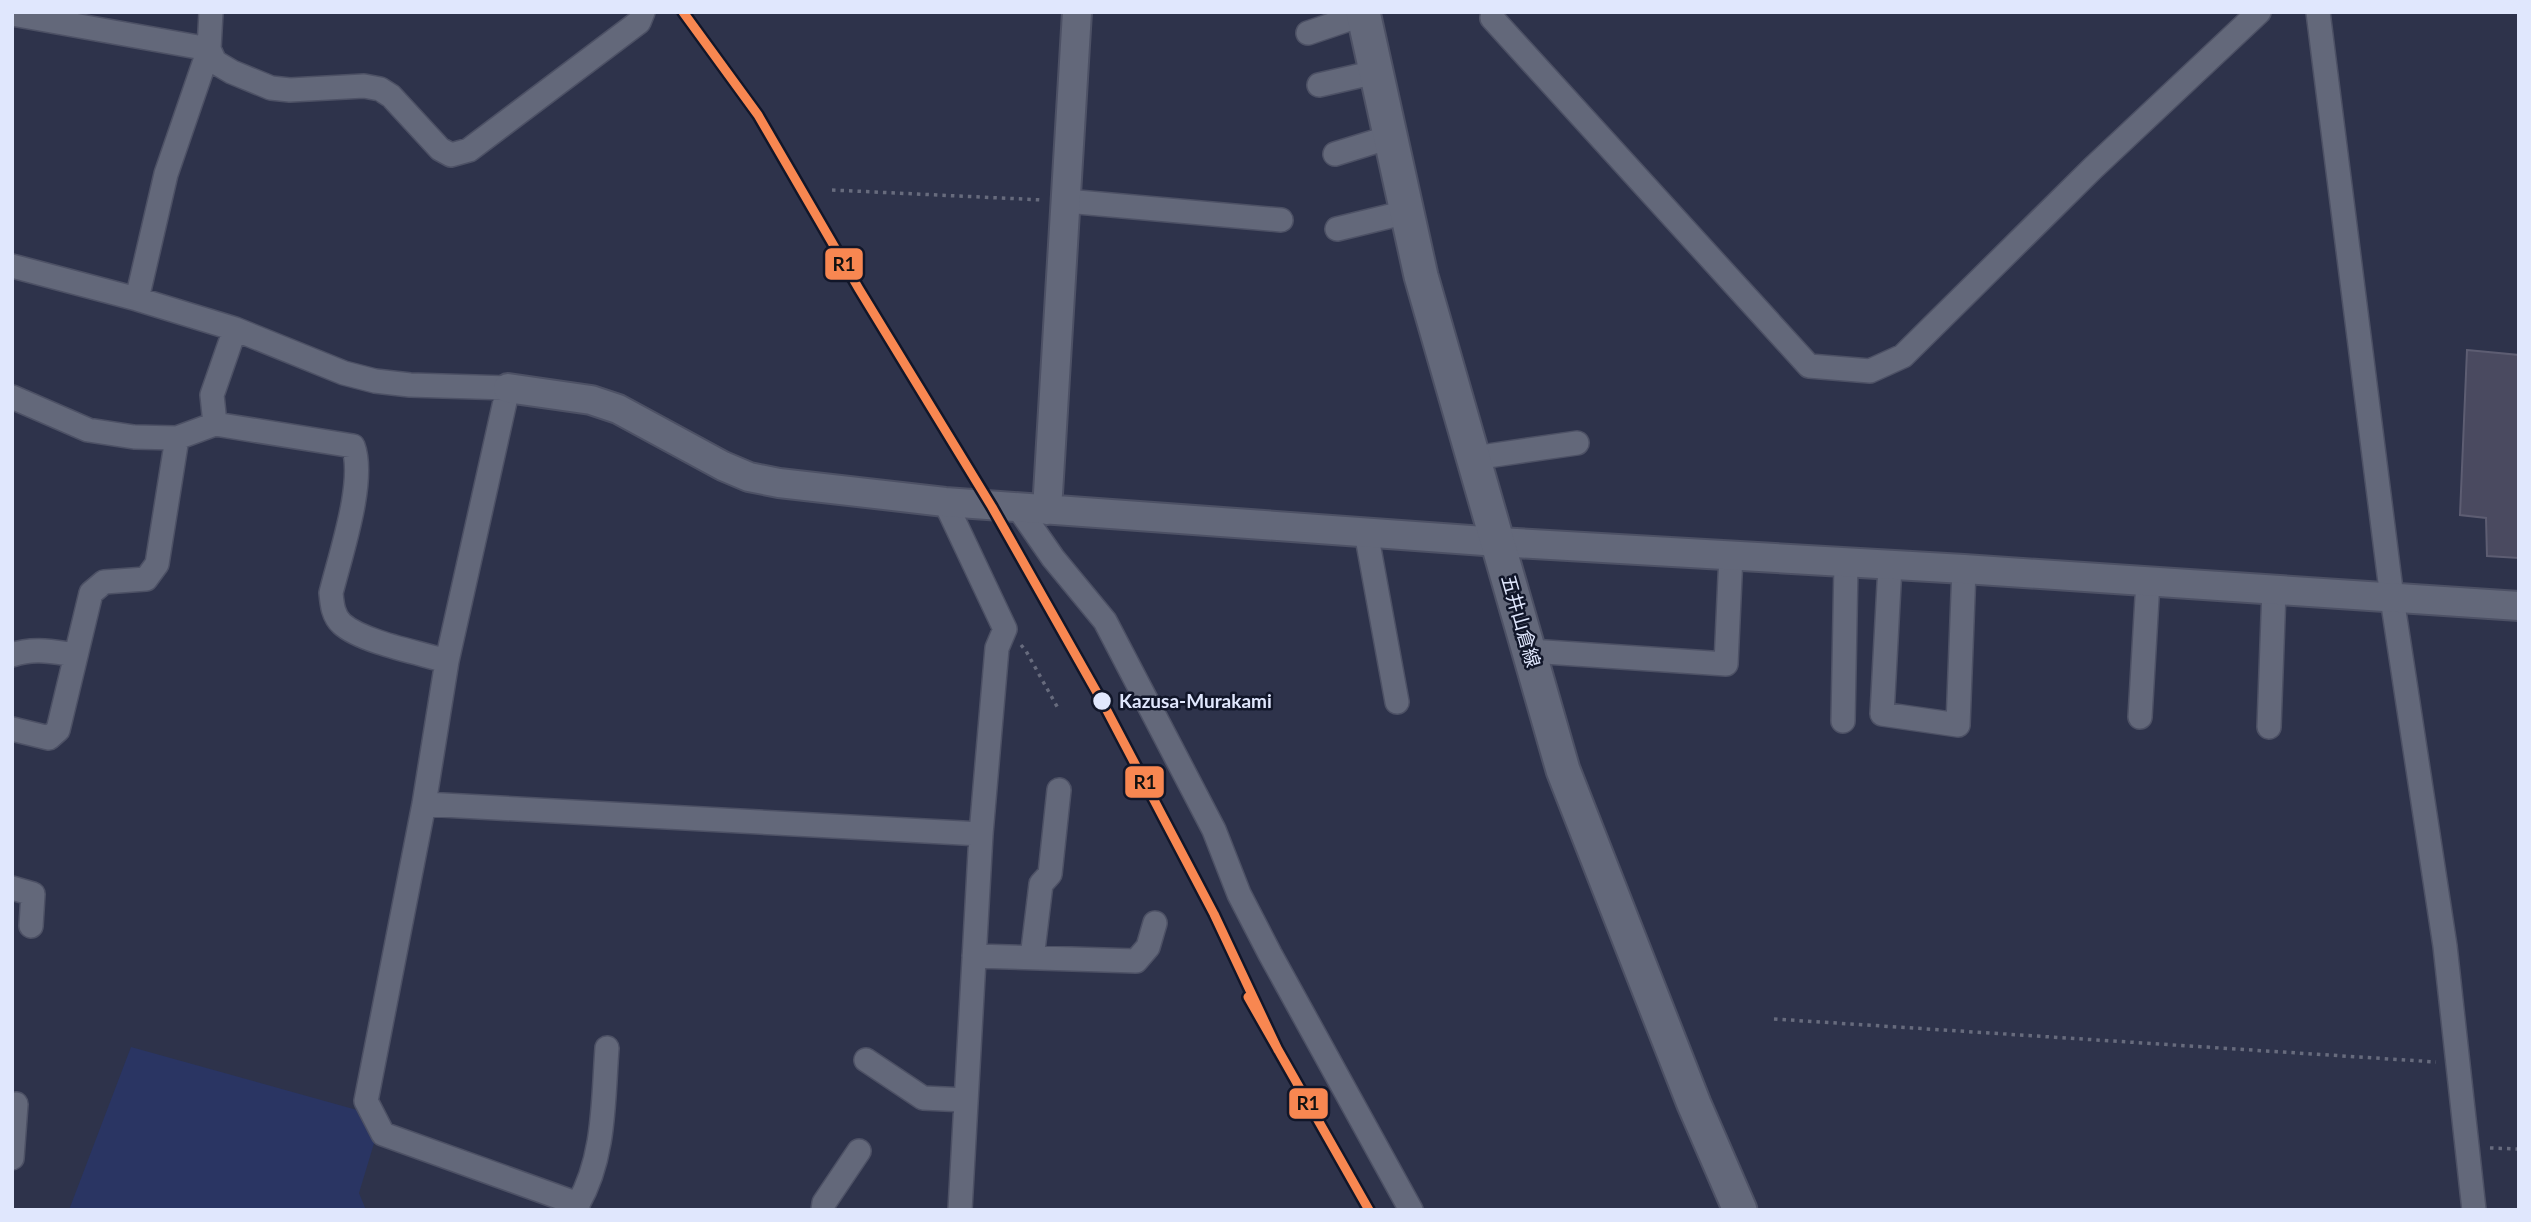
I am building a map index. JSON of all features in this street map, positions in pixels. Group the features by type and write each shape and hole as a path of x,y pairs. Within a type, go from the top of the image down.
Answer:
{"main road":[{"name":"五井山倉線","path":"1363,13 1420,276 1563,770 1694,1104 1740,1210"}],"street":[{"path":"137,299 166,174 209,49 211,12"},
{"path":"209,49 215,62 271,88 289,90 364,86 380,89 391,96 440,149 451,155 469,150 639,22 643,12"},
{"path":"1047,510 1077,12"},
{"path":"1493,12 1492,18 1808,366 1870,371 1903,356 2093,168 2259,12"},
{"path":"2319,12 2392,598 2445,946 2474,1210"},
{"path":"1308,33 1363,13"},
{"path":"12,14 209,49"},
{"path":"1319,85 1376,72"},
{"path":"1335,154 1390,136"},
{"path":"1066,201 1281,220"},
{"path":"1337,229 1406,212"},
{"path":"12,266 137,299 235,329 344,373 375,382 508,388 591,400 618,409 666,433 723,466 749,477 779,483 1019,509 2519,606"},
{"path":"215,424 212,395 235,329"},
{"path":"508,388 447,661 424,804 366,1101 383,1134 578,1207 588,1186 600,1146 607,1048"},
{"path":"12,397 88,430 134,437 177,438 215,424 353,446 357,458 355,491 331,593 332,608 341,624 370,638 447,661"},
{"path":"12,729 49,738 58,730 91,593 104,582 146,579 157,564 177,438"},
{"path":"1474,458 1577,443"},
{"path":"945,502 1004,629 997,649 981,834 960,1210"},
{"path":"1019,509 1053,558 1105,621 1213,830 1239,894 1270,954 1411,1210"},
{"path":"1366,533 1396,702"},
{"path":"1530,651 1726,664 1731,555"},
{"path":"1843,721 1846,564"},
{"path":"1890,566 1881,714 1958,724 1964,569"},
{"path":"2140,717 2148,581"},
{"path":"2269,727 2274,590"},
{"path":"12,655 26,650 43,650 76,655"},
{"path":"1032,958 1041,884 1050,874 1059,790"},
{"path":"424,804 981,834"},
{"path":"12,888 33,894 32,926"},
{"path":"974,956 1136,961 1148,947 1155,923"},
{"path":"866,1060 923,1098 966,1100"},
{"path":"12,1158 16,1104"},
{"path":"823,1210 824,1203 859,1151"}],"path":[{"path":"832,190 1066,201"},
{"path":"1004,629 1026,651 1059,710"},
{"path":"1774,1019 2458,1064"},
{"path":"2467,1146 2519,1149"}],"shaded area":[{"path":"131,1047 357,1110 375,1140 359,1193 366,1210 69,1210"}],"building":[{"path":"2467,350 2519,355 2519,558 2487,556 2486,518 2460,515"}],"transit line":[{"name":"R1","path":"683,12 758,115 859,289 992,507 1104,705 1214,914 1278,1050"},
{"name":"R1","path":"1248,997 1369,1210"}],"place":[{"name":"Kazusa-Murakami","path":"1102,701"}]}
